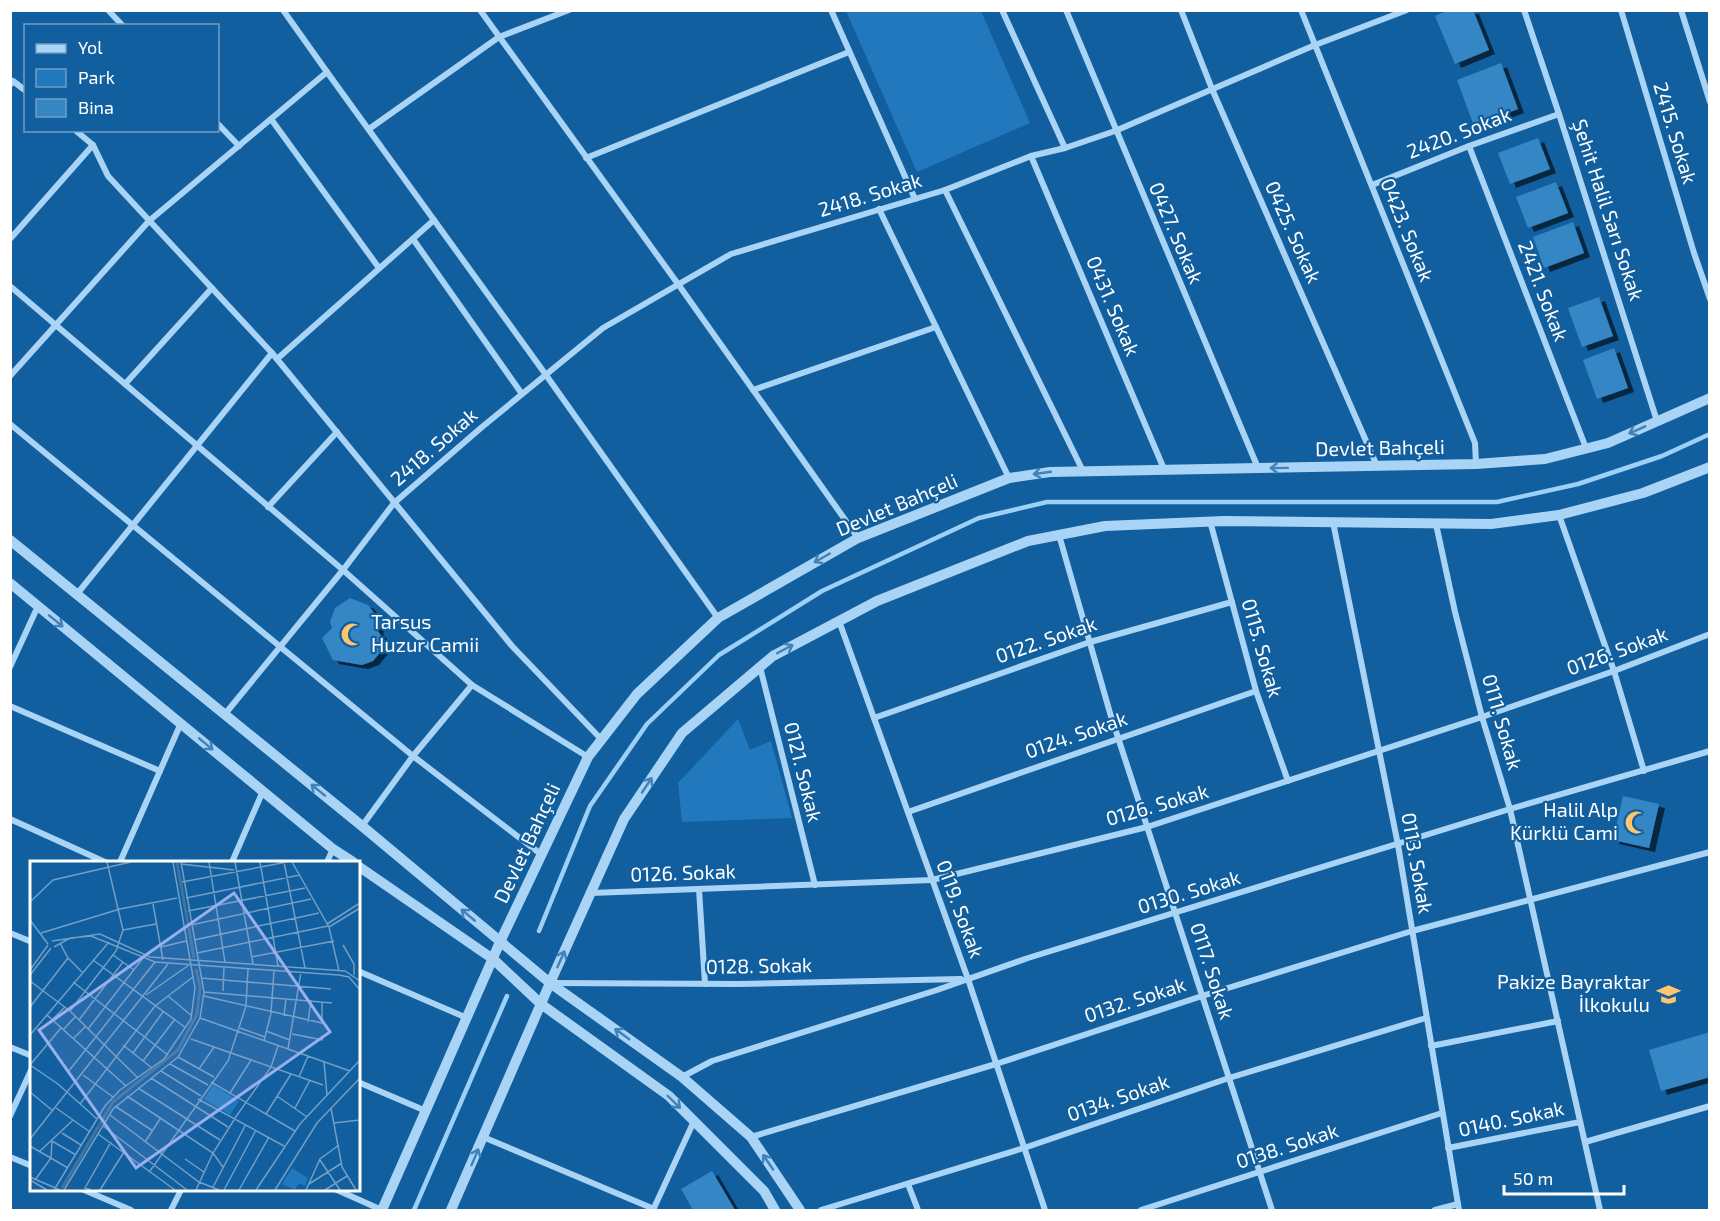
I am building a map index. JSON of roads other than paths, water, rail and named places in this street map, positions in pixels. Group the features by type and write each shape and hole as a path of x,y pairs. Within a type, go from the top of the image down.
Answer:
{"street":[{"path":"108,10 121,24"},
{"path":"283,10 718,618"},
{"path":"480,10 858,538"},
{"path":"369,129 499,37 569,10"},
{"path":"831,10 915,198"},
{"path":"1002,10 1065,148"},
{"name":"0427. Sokak","path":"1066,10 1258,468"},
{"name":"0425. Sokak","path":"1181,10 1212,89 1377,466"},
{"name":"0423. Sokak","path":"1301,10 1475,442 1476,464"},
{"name":"2418. Sokak","path":"225,714 279,645 343,570 394,502 603,328 731,254 945,189 1031,156 1065,148 1115,131 1315,45 1407,10"},
{"name":"Şehit Halil Sarı Sokak","path":"1524,10 1657,421"},
{"name":"2415. Sokak","path":"1621,10 1710,299"},
{"path":"1681,10 1710,102"},
{"path":"586,158 849,52"},
{"path":"10,376 149,220 327,72"},
{"path":"10,85 13,81 24,89"},
{"name":"2420. Sokak","path":"1372,185 1469,146 1559,114"},
{"path":"272,119 379,268"},
{"path":"219,125 239,146"},
{"path":"77,132 93,145 108,176 275,356 512,646 601,739"},
{"path":"10,239 93,145"},
{"name":"2421. Sokak","path":"1469,146 1586,448"},
{"name":"0431. Sokak","path":"1031,156 1164,470"},
{"path":"945,189 1083,471"},
{"path":"879,209 1009,478"},
{"path":"77,594 197,446 275,356 434,220"},
{"path":"413,239 522,394"},
{"path":"10,286 343,570 472,685 588,757"},
{"path":"125,384 212,288"},
{"path":"753,390 936,327"},
{"name":"Devlet Bahçeli","path":"382,1210 500,942 588,757 637,694 718,618 858,538 1009,478 1050,472 1476,464 1545,459 1608,443 1710,398"},
{"path":"10,424 413,756 542,855"},
{"path":"268,507 337,432"},
{"path":"451,1210 624,819 682,733 773,656 877,601 1028,541 1105,526 1210,521 1491,524 1559,515 1643,493 1710,467"},
{"path":"1559,515 1614,671 1644,771"},
{"name":"0115. Sokak","path":"1210,521 1256,691 1288,782"},
{"name":"0113. Sokak","path":"1333,522 1398,845 1458,1207"},
{"name":"0111. Sokak","path":"1436,524 1455,612 1482,717 1510,809 1600,1210"},
{"name":"0117. Sokak","path":"1059,535 1118,738 1272,1210"},
{"path":"10,540 362,826 550,983 682,1077 751,1137 800,1210"},
{"path":"10,583 333,849 351,861"},
{"name":"0122. Sokak","path":"874,718 1089,642 1232,602"},
{"path":"10,667 38,606"},
{"name":"0119. Sokak","path":"839,621 968,979 1045,1210"},
{"name":"0126. Sokak","path":"591,893 932,880 1147,827 1380,752 1614,671 1710,634"},
{"name":"0121. Sokak","path":"760,667 815,885"},
{"path":"362,826 413,756 472,685"},
{"name":"0124. Sokak","path":"908,812 1256,691"},
{"path":"10,706 160,771"},
{"path":"120,861 181,723"},
{"name":"0130. Sokak","path":"682,1077 712,1061 1028,958 1510,809 1710,751"},
{"path":"232,861 263,791"},
{"path":"10,819 103,861"},
{"path":"327,861 333,849"},
{"name":"0132. Sokak","path":"751,1137 996,1064 1202,996 1412,931 1710,852"},
{"path":"360,867 493,959 541,1004 669,1096 764,1191 775,1210"},
{"path":"699,889 705,984"},
{"path":"10,933 30,941"},
{"path":"360,972 467,1018"},
{"name":"0128. Sokak","path":"550,983 705,984 968,979"},
{"name":"0134. Sokak","path":"821,1210 1024,1148 1229,1078 1426,1018"},
{"path":"1431,1046 1558,1021"},
{"path":"10,1047 30,1055"},
{"path":"10,1116 30,1072"},
{"path":"360,1083 426,1111"},
{"path":"1585,1142 1710,1106"},
{"name":"0138. Sokak","path":"1141,1210 1442,1113"},
{"path":"483,1137 653,1210 694,1121"},
{"name":"0140. Sokak","path":"1448,1149 1580,1122"},
{"path":"10,1156 30,1165"},
{"path":"908,1184 918,1210"},
{"path":"86,1191 131,1210"},
{"path":"171,1210 180,1191"},
{"path":"339,1191 382,1210"},
{"path":"1435,1210 1458,1207"}],"waterway":[{"path":"539,931 590,806 647,724 719,655 822,591 979,518 1047,502 1497,502 1578,484 1662,456 1710,434"},
{"path":"414,1210 507,996"}],"place":[{"name":"Tarsus Huzur Camii","path":"353,634"},
{"name":"Halil Alp Kürklü Cami","path":"1636,822"},
{"name":"Pakize Bayraktar İlkokulu","path":"1668,994"}]}
